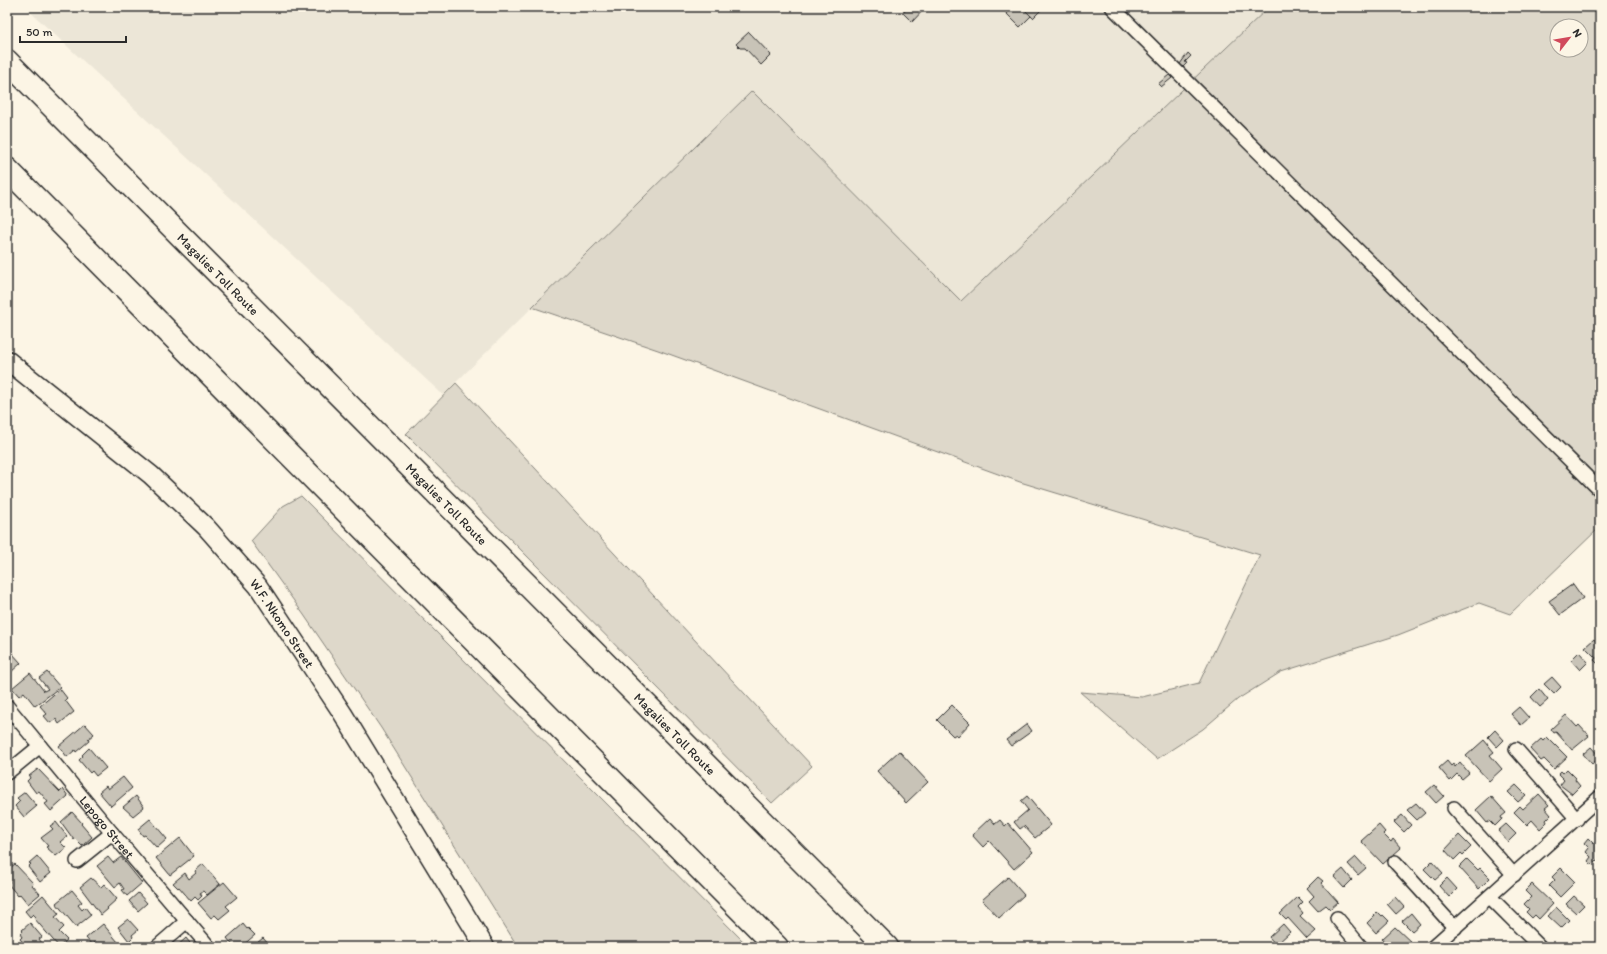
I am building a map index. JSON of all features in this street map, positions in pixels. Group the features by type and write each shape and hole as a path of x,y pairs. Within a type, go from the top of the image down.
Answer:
{"highway":[{"name":"Magalies Toll Route","path":"7,61 887,947"},
{"path":"7,169 777,947"}],"main road":[{"name":"W.F. Nkomo Street","path":"7,360 151,475 206,527 258,586 343,714 485,947"}],"street":[{"path":"1112,7 1600,490"},
{"name":"Lepogo Street","path":"7,706 209,947"},
{"path":"7,773 40,746"},
{"path":"1516,749 1577,819"},
{"path":"1433,947 1600,797"},
{"path":"1454,808 1514,875"},
{"path":"77,861 112,833"},
{"path":"1395,862 1455,928"},
{"path":"1490,897 1540,947"},
{"path":"1337,918 1361,947"},
{"path":"157,947 187,921"}],"shaded area":[{"path":"25,7 1269,7 961,301 752,91 443,395"},
{"path":"1269,7 1600,7 1600,527 1510,614 1479,603 1398,635 1281,672 1238,699 1203,729 1157,759 1080,692 1142,697 1199,683 1260,555 1020,482 658,350 532,307 752,91 961,301"},
{"path":"456,383 812,766 772,803 406,434"},
{"path":"301,496 749,947 518,947 381,728 304,615 251,541 283,506"}],"building":[{"path":"908,7 926,7 912,22 903,13"},
{"path":"1000,7 1022,7 1031,16 1020,27"},
{"path":"1022,7 1044,7 1033,18"},
{"path":"749,32 771,55 761,65 745,48 740,48 736,44"},
{"path":"1188,53 1191,56 1185,62 1187,63 1183,67 1180,64"},
{"path":"1169,75 1172,78 1161,87 1158,84"},
{"path":"1573,584 1583,598 1560,615 1549,601"},
{"path":"7,637 12,643 7,648"},
{"path":"1594,639 1597,643 1598,641 1600,643 1600,666 1594,660 1596,658 1585,647"},
{"path":"1579,652 1588,662 1580,670 1571,660"},
{"path":"12,653 21,663 10,673 7,669 7,657"},
{"path":"47,672 60,687 35,706 24,692 19,696 12,688 30,673 44,691 48,689 39,678"},
{"path":"1552,677 1561,687 1554,694 1544,684"},
{"path":"60,689 67,698 65,700 74,712 59,724 56,719 50,723 44,716 47,714 40,706"},
{"path":"1539,689 1548,700 1540,707 1531,697"},
{"path":"952,705 970,723 958,736 956,734 953,736 937,720"},
{"path":"1519,707 1529,718 1521,725 1511,714"},
{"path":"1566,715 1577,727 1579,725 1589,736 1572,750 1556,732 1554,733 1551,729"},
{"path":"85,724 94,734 88,739 89,741 76,752 75,750 67,757 59,746"},
{"path":"1027,724 1032,731 1011,746 1006,740"},
{"path":"1495,730 1504,740 1497,747 1488,737"},
{"path":"1547,737 1567,757 1554,769 1544,759 1541,761 1530,749 1541,739 1543,741"},
{"path":"1484,740 1494,752 1490,755 1502,769 1489,781 1466,756"},
{"path":"1591,747 1600,757 1592,764 1583,754"},
{"path":"89,748 106,768 96,776 92,771 90,773 79,760"},
{"path":"899,751 928,782 906,803 877,771"},
{"path":"1447,761 1451,766 1453,764 1455,767 1460,762 1469,773 1462,779 1457,774 1450,781 1439,768"},
{"path":"38,769 60,792 63,789 68,796 51,811 45,804 48,802 39,791 36,793 27,781 30,778 29,776"},
{"path":"1567,769 1576,778 1575,780 1580,786 1572,794 1560,785 1564,780 1558,774 1561,771 1563,773"},
{"path":"123,777 132,788 111,806 99,792 106,786 108,789"},
{"path":"1434,785 1444,796 1436,803 1426,792"},
{"path":"1516,785 1526,795 1518,802 1508,792"},
{"path":"25,792 37,806 24,817 15,806 20,801 17,798"},
{"path":"1539,794 1549,805 1545,808 1551,815 1540,829 1532,820 1527,825 1514,812 1520,806 1523,809"},
{"path":"136,796 144,807 133,816 123,807"},
{"path":"1027,796 1051,825 1035,838 1024,826 1020,829 1014,822 1028,810 1021,801"},
{"path":"1491,796 1506,813 1501,817 1502,819 1495,826 1490,821 1487,823 1476,810"},
{"path":"1416,803 1425,813 1417,820 1407,810"},
{"path":"72,812 92,837 82,846 75,839 74,840 61,822"},
{"path":"1402,815 1411,825 1404,832 1394,822"},
{"path":"990,818 995,824 1000,820 1005,826 1008,823 1033,852 1014,869 989,841 983,847 972,835"},
{"path":"150,819 167,839 157,848 145,835 143,836 138,829"},
{"path":"56,822 67,836 60,842 66,848 56,856 46,847 48,846 41,838 53,829 50,826"},
{"path":"1506,824 1516,834 1508,842 1498,831"},
{"path":"1379,825 1385,832 1383,834 1391,842 1393,839 1401,848 1383,864 1361,841"},
{"path":"1459,835 1471,847 1463,855 1461,853 1454,860 1445,850"},
{"path":"180,838 194,856 170,875 156,858"},
{"path":"1588,838 1594,844 1600,838 1600,857 1592,865 1588,861 1591,857 1586,852 1589,848 1584,843"},
{"path":"37,856 51,873 40,882 28,867 31,864 29,863"},
{"path":"108,857 113,863 121,857 142,883 127,896 122,890 124,889 120,883 115,887 97,866"},
{"path":"1356,857 1366,868 1358,875 1348,864"},
{"path":"1467,859 1478,870 1480,868 1490,878 1479,889 1459,867"},
{"path":"1432,861 1443,873 1435,880 1424,869"},
{"path":"15,864 33,883 32,885 40,894 28,904 20,894 18,896 8,884 10,882 7,879 7,870"},
{"path":"203,864 220,884 207,895 203,891 200,893 202,896 198,900 195,897 191,901 179,887 178,888 173,883 185,873 189,879"},
{"path":"1561,868 1575,882 1560,897 1549,886 1555,880 1552,877"},
{"path":"1343,869 1352,880 1344,888 1334,877"},
{"path":"1008,877 1024,895 999,918 982,900"},
{"path":"1318,877 1323,881 1321,883 1338,902 1330,909 1326,905 1318,911 1309,901 1314,896 1307,888"},
{"path":"91,878 101,887 104,884 117,899 101,915 80,887"},
{"path":"1447,878 1457,889 1449,897 1439,886"},
{"path":"224,882 237,897 226,906 230,910 219,919 215,915 211,918 198,903"},
{"path":"1532,884 1553,904 1539,919 1535,915 1532,918 1526,912 1529,909 1524,904 1531,897 1525,891"},
{"path":"72,890 82,902 78,905 82,910 85,907 91,915 76,927 56,903"},
{"path":"138,893 147,903 138,911 129,901"},
{"path":"43,895 59,914 55,917 64,927 59,932 67,940 59,947 34,918 36,917 33,914 30,917 25,911"},
{"path":"1574,896 1584,905 1576,913 1566,904"},
{"path":"1298,897 1303,902 1298,907 1303,913 1300,916 1316,931 1307,939 1288,918 1286,920 1280,914"},
{"path":"1395,897 1404,907 1396,914 1387,904"},
{"path":"1556,907 1569,920 1561,928 1548,916"},
{"path":"1378,912 1389,921 1376,933 1367,923"},
{"path":"1411,913 1420,924 1412,931 1402,921"},
{"path":"128,919 138,930 132,935 133,937 129,941 118,927"},
{"path":"30,923 42,937 39,939 45,947 27,947 20,939 22,937 20,934 23,931 22,930"},
{"path":"103,924 118,942 112,947 98,947 95,942 92,945 86,938"},
{"path":"243,924 255,935 242,946 239,944 234,947 227,938"},
{"path":"1283,924 1290,932 1276,945 1269,937"},
{"path":"1395,927 1413,944 1410,947 1389,947 1382,939"},
{"path":"186,938 193,947 176,947"},
{"path":"263,938 271,947 260,947 257,943"},
{"path":"1479,943 1484,947 1475,947"}]}
